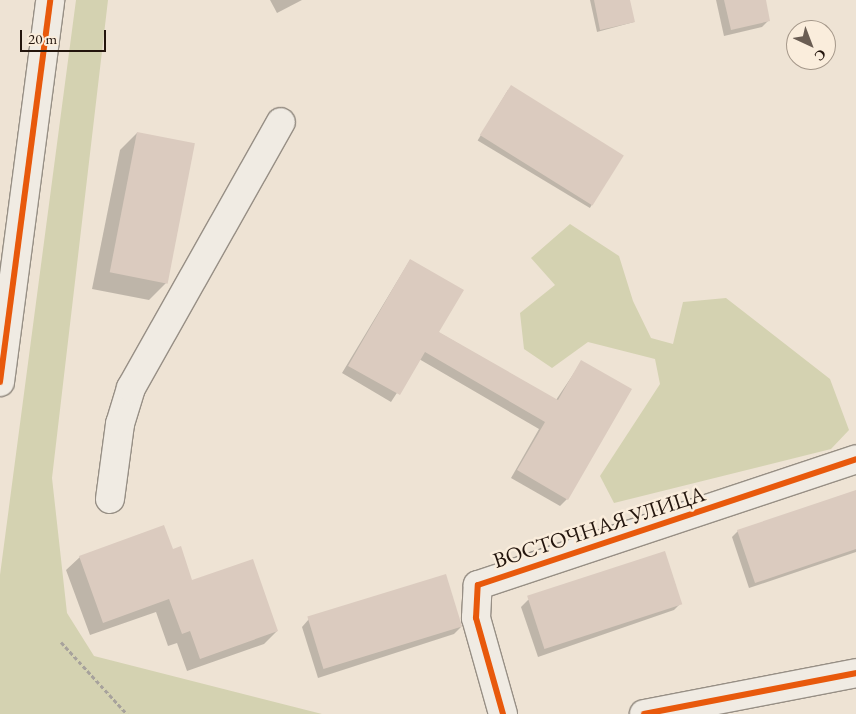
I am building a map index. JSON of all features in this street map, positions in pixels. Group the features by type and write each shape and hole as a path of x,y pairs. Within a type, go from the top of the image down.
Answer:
{"street":[{"path":"0,382 50,0"},
{"path":"110,499 120,424 131,388 281,122"},
{"name":"ВОСТОЧНАЯ УЛИЦА","path":"503,714 476,618 478,585 856,459"},
{"path":"644,714 856,673"}],"path":[{"path":"61,642 127,714"}],"shaded area":[{"path":"76,0 108,0 52,478 67,613 94,656 322,714 0,714 0,575"},
{"path":"570,224 619,256 633,301 651,338 673,344 683,302 726,298 830,379 849,430 831,449 614,503 600,476 660,384 655,359 588,342 552,368 524,349 520,313 555,285 531,258"}],"building":[{"path":"594,0 630,0 635,22 600,30"},
{"path":"724,0 766,0 770,21 731,30"},
{"path":"511,85 624,155 593,206 480,135"},
{"path":"137,132 195,143 168,284 110,272"},
{"path":"410,259 464,290 439,332 558,400 581,360 632,389 568,500 517,470 545,422 425,352 400,395 348,366"},
{"path":"856,490 856,549 755,583 737,530"},
{"path":"164,525 173,549 181,546 192,580 253,559 278,631 200,659 190,631 182,634 169,599 103,623 79,556"},
{"path":"665,551 682,604 544,649 527,596"},
{"path":"446,574 462,627 323,669 307,616"}],"cycle path":[{"path":"0,382 50,0"},
{"path":"503,714 476,618 478,585 856,459"},
{"path":"644,714 856,673"}]}
